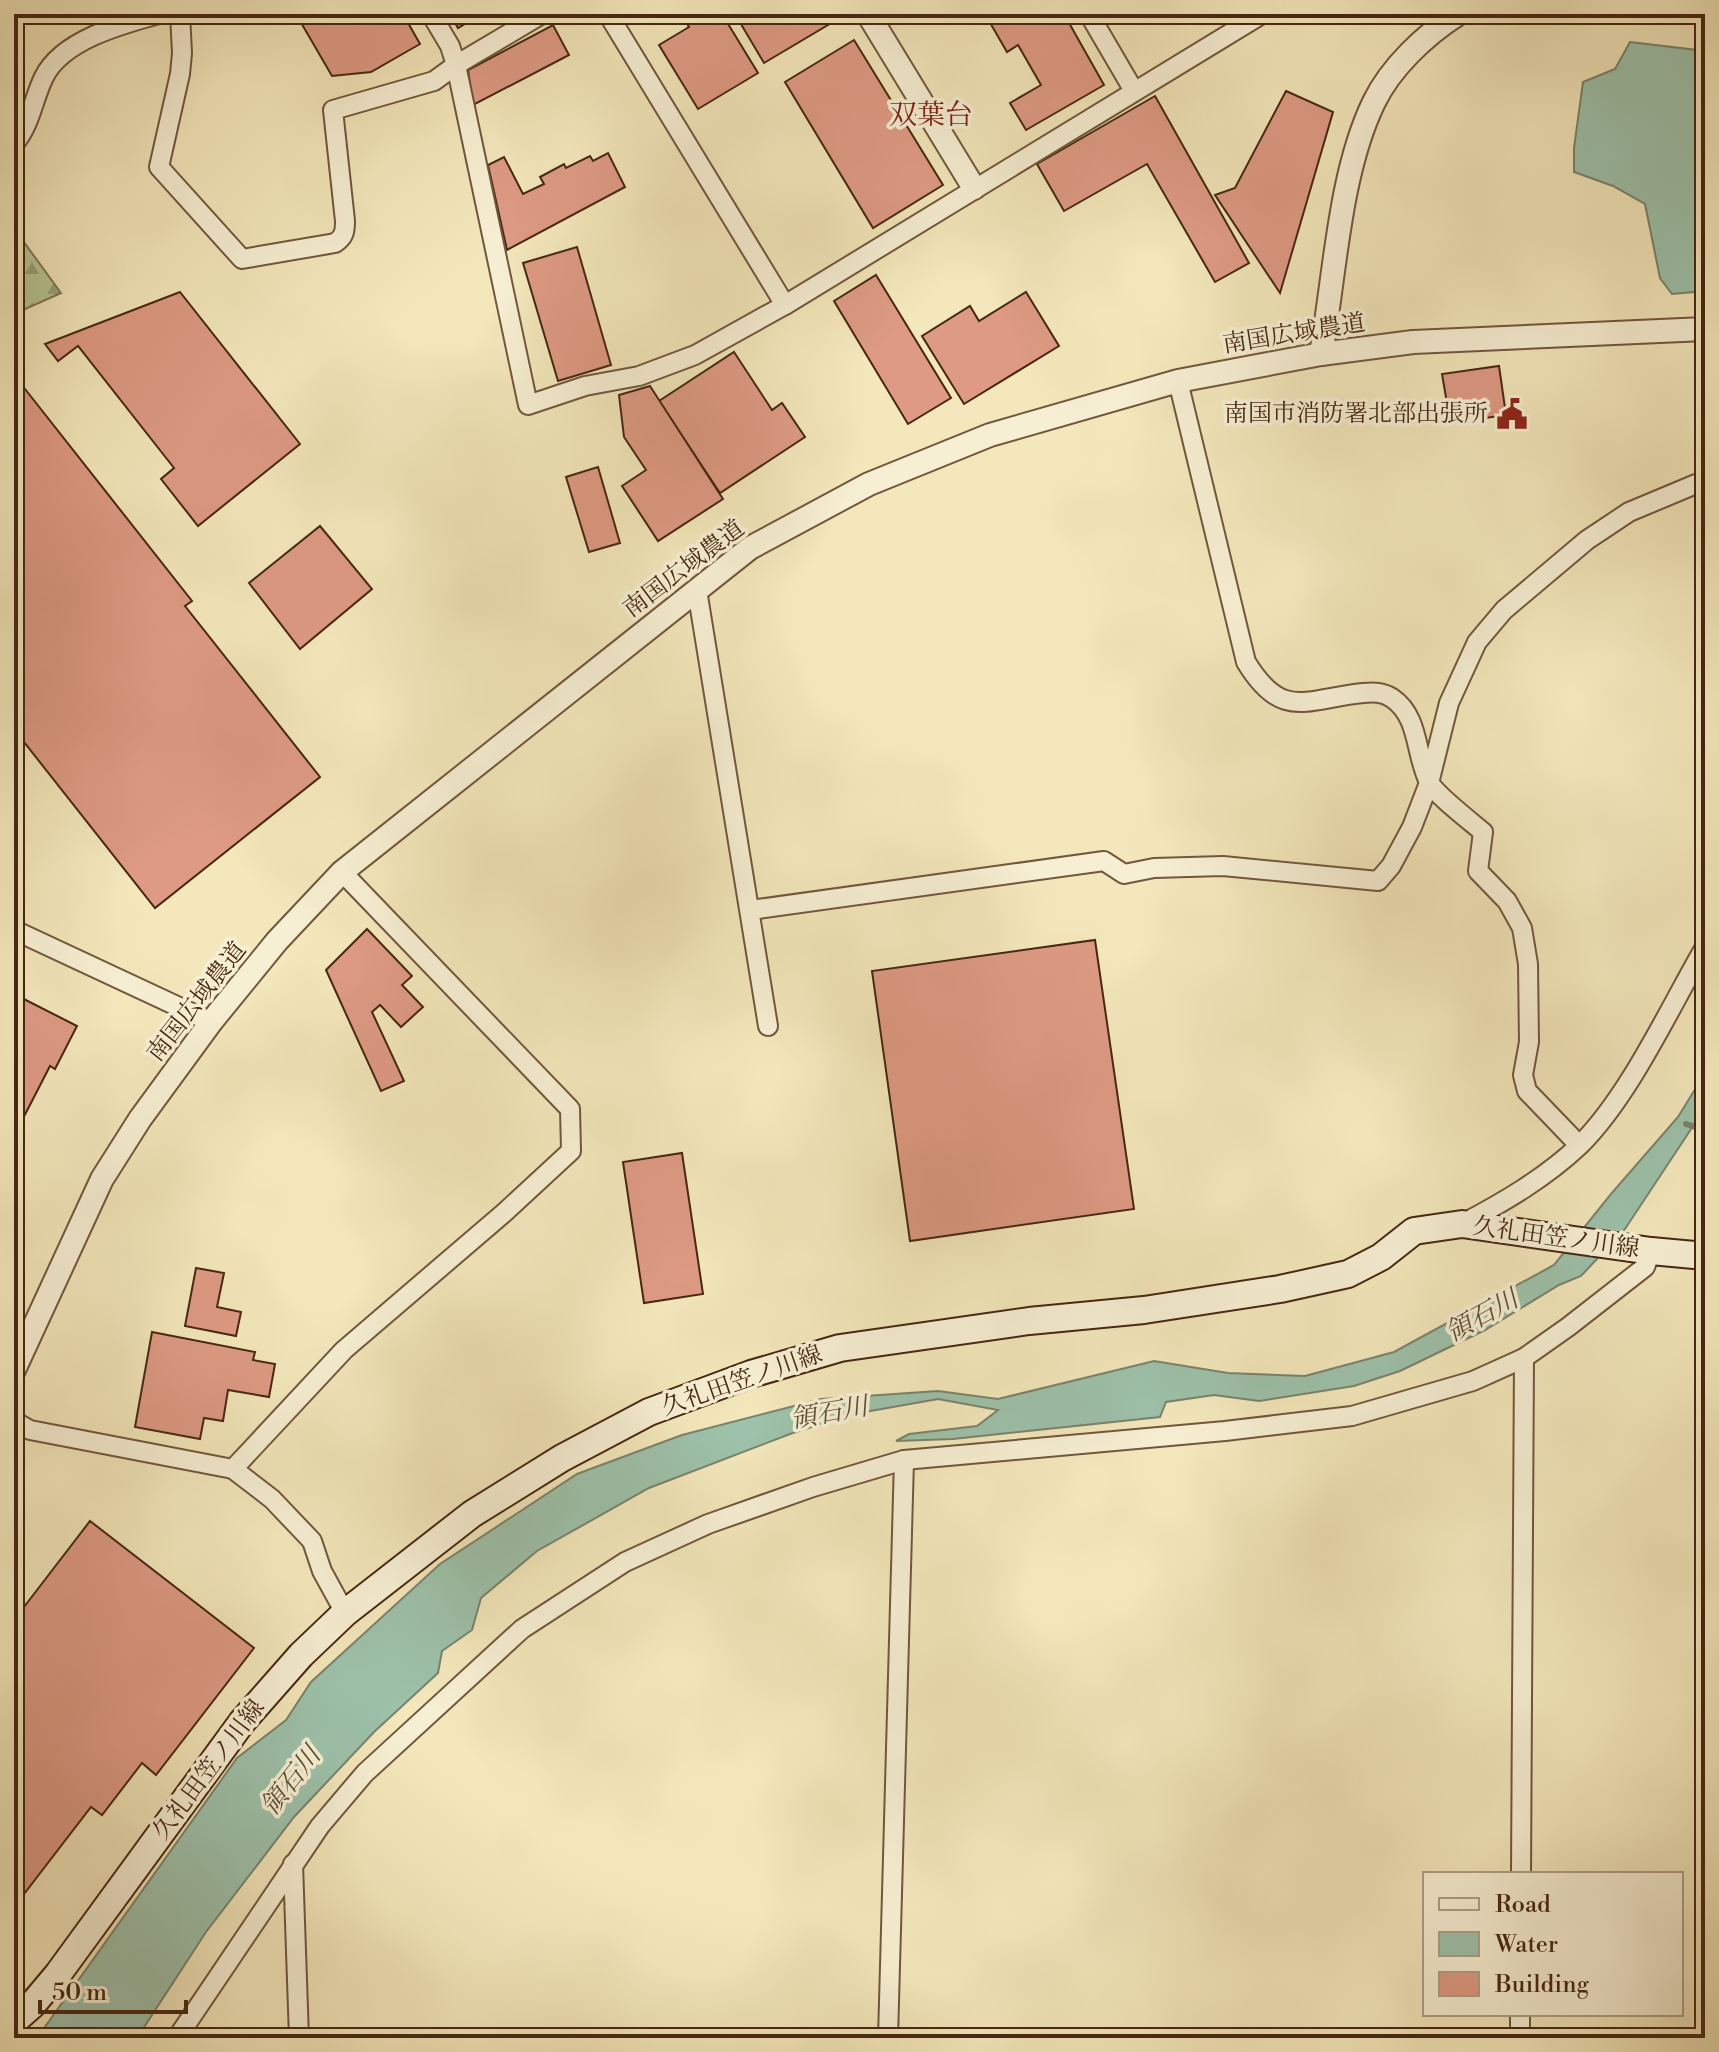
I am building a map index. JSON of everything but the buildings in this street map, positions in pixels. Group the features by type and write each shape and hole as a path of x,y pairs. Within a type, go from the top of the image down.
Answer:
{"main road":[{"name":"久礼田笠ノ川線","path":"14,2021 58,1974 242,1722 301,1655 345,1613 472,1514 562,1458 649,1412 751,1374 840,1348 1029,1321 1144,1310 1280,1289 1348,1274 1381,1257 1414,1231 1473,1226 1705,1256"}],"street":[{"path":"14,144 21,136 43,79 55,59 72,47 134,20 159,14"},
{"path":"180,14 180,74 159,167 242,259 335,243 341,239 345,221 333,110 434,81 542,14"},
{"path":"431,14 450,46 456,65 528,405 585,386 639,376 695,355 785,305 1262,14"},
{"path":"608,14 785,305"},
{"path":"868,14 974,188"},
{"path":"1089,14 1134,91"},
{"path":"1321,354 1356,146 1375,100 1402,62 1430,34 1458,14"},
{"name":"南国広域農道","path":"14,1370 102,1179 140,1119 211,1022 277,941 342,872 750,548 869,484 990,435 1178,381 1321,354 1413,342 1705,329"},
{"path":"1178,381 1246,662 1259,683 1275,698 1292,703 1378,692 1394,699 1413,725 1429,783 1483,832 1478,871 1507,901 1522,928 1526,952 1529,1042 1523,1075 1527,1091 1579,1145"},
{"path":"751,910 1104,861 1124,874 1154,868 1223,866 1378,881 1391,866 1412,827 1429,783 1449,703 1477,642 1504,610 1587,540 1629,512 1696,484 1705,484"},
{"path":"697,590 768,1026"},
{"path":"233,1469 344,1350 571,1151 570,1109 342,872"},
{"path":"14,930 211,1022"},
{"path":"1473,1226 1579,1145 1617,1101 1705,947"},
{"path":"177,2038 293,1864 320,1826 365,1773 522,1629 625,1562 708,1524 813,1487 904,1460 1225,1431 1352,1416 1473,1381 1524,1358 1645,1267 1646,1250"},
{"path":"1521,1872 1524,1358"},
{"path":"14,1421 30,1430 233,1469 272,1499 312,1541 322,1571 345,1613"},
{"path":"888,2038 904,1460"},
{"path":"293,1864 299,2038"},
{"path":"1520,2016 1520,2038"},
{"path":"245,2038 314,2038"}],"green space":[{"path":"14,233 18,234 61,293 14,314"}],"water":[{"path":"1630,42 1705,51 1705,291 1672,294 1660,278 1645,204 1613,186 1574,172 1583,82 1615,69"},
{"name":"領石川","path":"1705,1073 1705,1108 1625,1229 1581,1276 1559,1285 1485,1330 1400,1371 1354,1386 1259,1401 1214,1395 1166,1402 1160,1417 953,1439 896,1441 909,1434 977,1426 998,1410 938,1399 848,1415 649,1488 537,1551 481,1598 472,1630 442,1651 438,1673 374,1732 294,1817 206,1932 137,2038 37,2038 237,1758 286,1720 311,1682 440,1564 577,1474 682,1435 821,1399 938,1391 998,1399 1154,1361 1228,1373 1305,1376 1394,1352 1554,1265 1678,1117"}],"waterway":[{"path":"1686,1124 1705,1130"}],"place":[{"name":"南国市消防署北部出張所","path":"1512,414"}],"district":[{"name":"双葉台","path":"931,115"}]}
